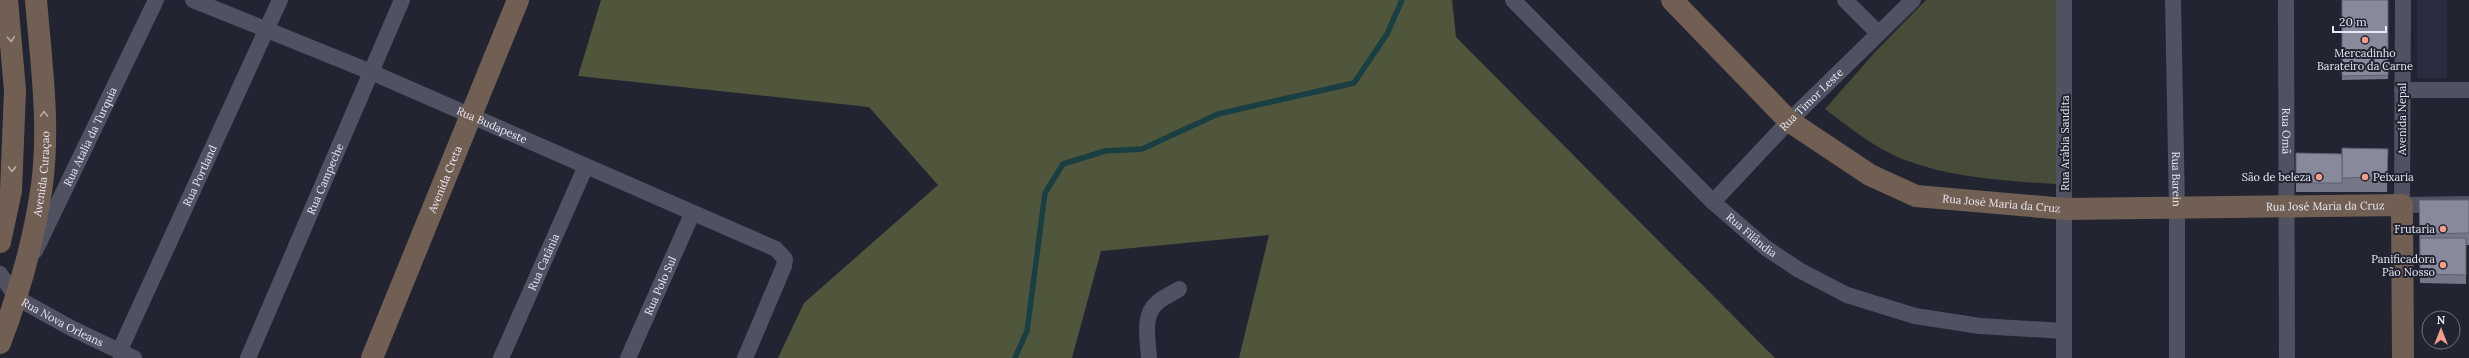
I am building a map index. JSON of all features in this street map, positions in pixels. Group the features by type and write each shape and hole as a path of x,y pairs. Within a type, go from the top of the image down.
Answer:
{"street":[{"path":"0,242 11,191 15,90 7,0"},
{"name":"Avenida Curaçao","path":"0,343 25,273 42,184 44,97 36,0"},
{"name":"Rua Atalia da Turquia","path":"25,273 156,0"},
{"name":"Rua Budapeste","path":"193,0 267,28 371,72 471,118 586,166 692,214 776,249 785,259 782,272 745,358"},
{"name":"Rua Portland","path":"126,355 280,0"},
{"name":"Rua Campeche","path":"248,358 402,0"},
{"name":"Avenida Creta","path":"372,358 518,0"},
{"name":"Rua Filândia","path":"1513,0 1713,202 1766,248 1799,270 1847,295 1915,316 1980,326 2064,331"},
{"name":"Rua José Maria da Cruz","path":"1672,0 1789,121 1870,175 1916,196 2065,209 2288,208 2402,205"},
{"path":"1845,0 1878,33"},
{"name":"Rua Timor Leste","path":"1713,202 1789,121 1913,0"},
{"name":"Rua Arábia Saudita","path":"2064,0 2064,358"},
{"name":"Rua Barein","path":"2173,0 2177,208 2177,358"},
{"name":"Rua Omã","path":"2286,0 2288,208 2287,358"},
{"name":"Avenida Nepal","path":"2402,0 2403,358"},
{"path":"2402,90 2469,90"},
{"name":"Rua Catânia","path":"501,358 586,166"},
{"path":"2402,205 2469,204"},
{"name":"Rua Polo Sul","path":"628,358 692,214"},
{"name":"Rua Nova Orleans","path":"0,274 17,298 71,328 126,355"},
{"path":"1149,358 1147,328 1149,314 1156,303 1179,289"}],"shaded area":[{"path":"2417,0 2447,0 2447,78 2417,78"}],"green space":[{"path":"601,0 1452,0 1456,37 1775,358 1239,358 1269,235 1101,251 1072,358 778,358 804,303 938,185 869,107 578,76"},
{"path":"1926,0 2056,0 2056,184 1979,178 1923,166 1905,160 1884,150 1864,138 1825,109 1875,52"}],"building":[{"name":"Mercadinho Barateiro da Carne","path":"2342,0 2388,0 2388,75 2342,76"},
{"path":"2342,148 2388,149 2387,177 2342,178"},
{"name":"São de beleza","path":"2296,153 2342,154 2342,183 2296,183"},
{"name":"Frutaria","path":"2419,200 2469,200 2469,233 2420,234"},
{"name":"Panificadora Pão Nosso","path":"2420,238 2466,238 2466,275 2420,274"}],"waterway":[{"path":"1015,358 1027,331 1045,193 1063,164 1105,151 1142,149 1218,114 1354,83 1387,34 1402,0"}],"place":[{"name":"Mercadinho Barateiro da Carne","path":"2365,40"},
{"name":"São de beleza","path":"2319,177"},
{"name":"Peixaria","path":"2365,177"},
{"name":"Frutaria","path":"2443,229"},
{"name":"Panificadora Pão Nosso","path":"2443,265"}]}
